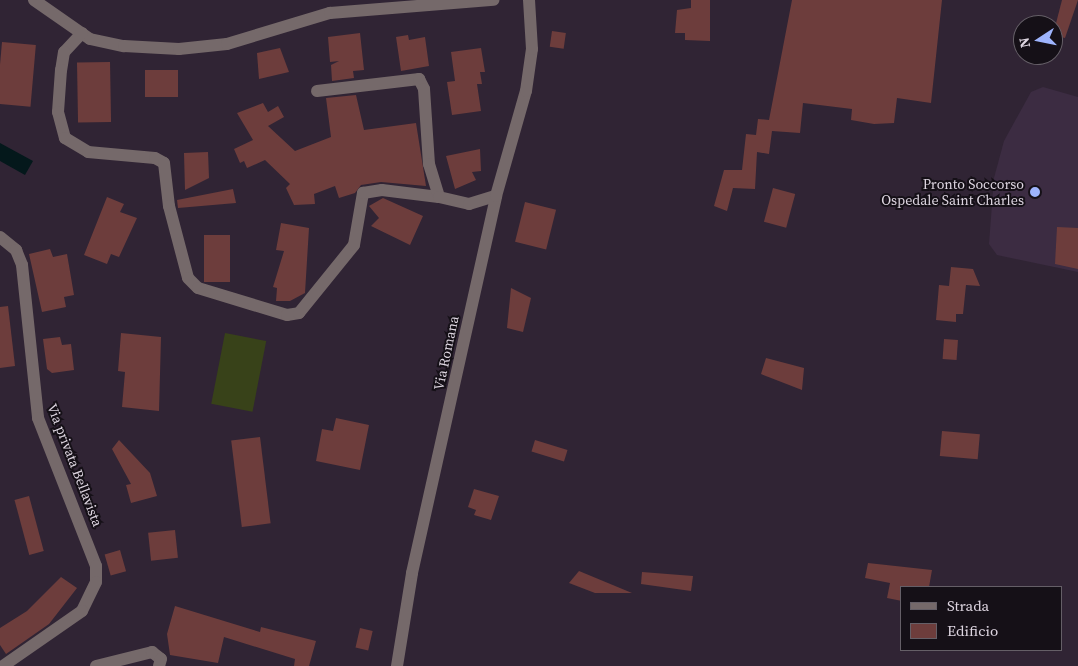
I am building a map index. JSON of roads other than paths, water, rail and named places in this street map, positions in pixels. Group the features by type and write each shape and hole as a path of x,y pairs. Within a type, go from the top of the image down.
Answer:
{"street":[{"path":"34,0 82,33 124,46 179,49 227,44 330,13 493,0"},
{"name":"Via Romana","path":"397,666 412,573 496,196 526,90 532,49 529,0"},
{"path":"82,33 64,52 61,70 58,112 65,138 88,152 155,158 164,163 169,206 188,278 198,288 286,315 299,313 354,246 363,193 382,190 439,197 469,204 496,196"},
{"path":"317,91 419,79 424,85 429,164 439,197"},
{"name":"Via privata Bellavista","path":"0,238 16,250 22,265 38,418 96,566 96,582 82,611 4,666"},
{"path":"96,666 152,652 161,659 159,666"}],"place":[{"name":"Pronto Soccorso Ospedale Saint Charles","path":"1035,192"}]}
